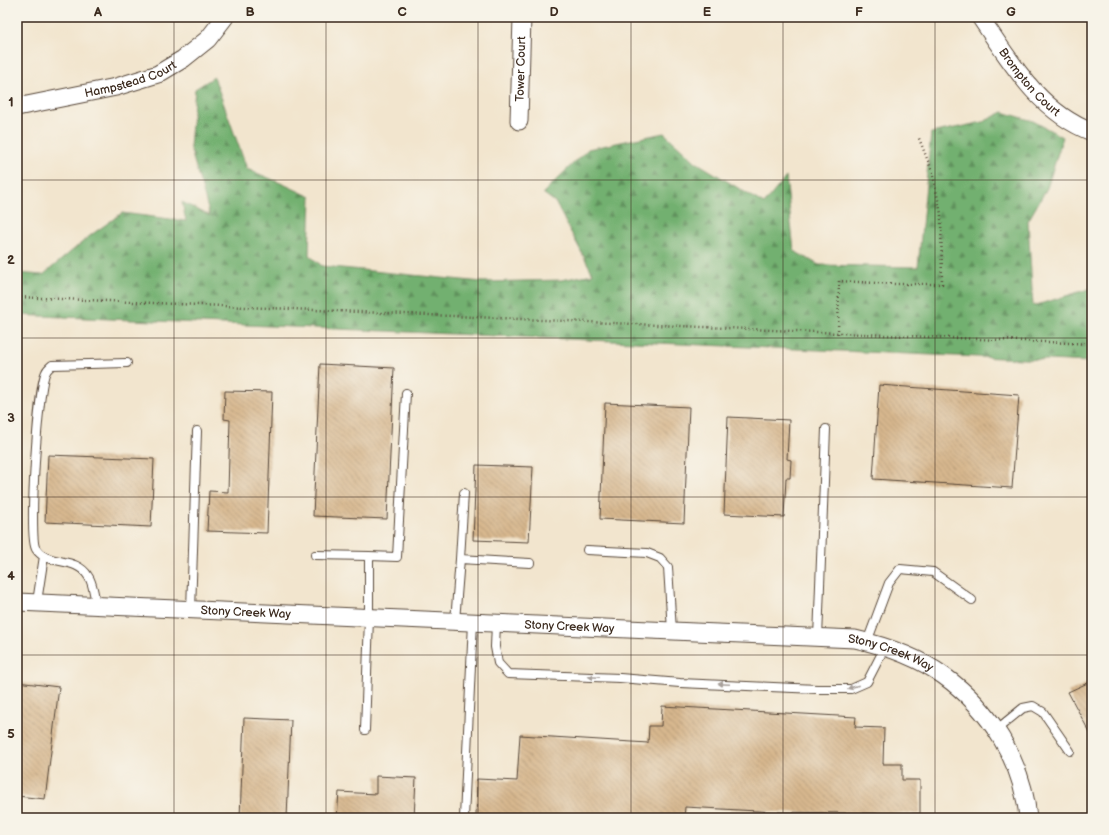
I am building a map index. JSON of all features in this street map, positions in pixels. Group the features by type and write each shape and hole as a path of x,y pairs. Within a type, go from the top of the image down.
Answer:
{"street":[{"name":"Hampstead Court","path":"17,107 116,87 158,74 183,59 208,39 225,17"},
{"name":"Tower Court","path":"519,121 522,17"},
{"name":"Brompton Court","path":"980,17 1018,73 1038,96 1062,116 1092,132"},
{"name":"Stony Creek Way","path":"17,602 855,639 885,647 927,665 944,676 973,701 996,730 1007,749 1020,779 1027,804 1028,818"}],"lane":[{"path":"96,605 88,576 76,564 44,556 34,548 33,518 40,398 45,372 52,365 127,363"},
{"path":"315,556 397,557 406,393"},
{"path":"818,638 826,429"},
{"path":"192,610 197,430"},
{"path":"456,621 464,493"},
{"path":"587,550 647,553 660,558 668,567 672,631"},
{"path":"37,602 44,556"},
{"path":"365,730 369,618 369,556"},
{"path":"460,559 530,563"},
{"path":"867,642 889,583 900,570 933,572 972,600"},
{"path":"464,818 473,622"},
{"path":"496,623 495,647 498,663 508,674 620,678 680,683 817,689 851,688 867,682 885,647"},
{"path":"996,730 1023,708 1033,706 1043,712 1070,752"}],"path":[{"path":"838,334 839,281 895,284 942,284 940,214 932,171 918,136"},
{"path":"17,297 1092,344"}],"green space":[{"path":"214,77 247,169 311,197 309,255 322,266 482,282 561,280 593,274 555,202 543,193 588,149 664,133 696,162 764,204 786,177 794,251 819,265 918,267 931,133 983,122 1003,112 1033,121 1063,137 1047,188 1028,221 1033,306 1092,288 1092,362 17,315 17,273 43,275 91,235 122,213 186,221 182,202 210,216 190,147 195,89"}],"building":[{"path":"320,364 394,368 387,519 313,516"},
{"path":"879,385 1019,395 1012,488 873,479"},
{"path":"225,391 272,392 267,533 207,531 209,491 228,492 230,420 224,419"},
{"path":"605,403 689,407 684,523 600,519"},
{"path":"728,417 789,420 787,459 791,460 790,478 786,478 784,517 724,514"},
{"path":"48,455 154,459 151,527 45,522"},
{"path":"476,465 533,467 529,542 473,540"},
{"path":"1092,681 1092,737 1068,692"},
{"path":"17,682 59,687 45,799 17,796"},
{"path":"662,706 856,717 855,727 884,728 883,764 902,764 902,780 920,780 920,814 776,812 685,807 684,818 476,818 477,779 517,781 520,735 648,743 649,726 661,726"},
{"path":"244,718 291,720 287,818 240,818"},
{"path":"376,776 416,778 414,818 337,818 339,792 376,794"}]}
